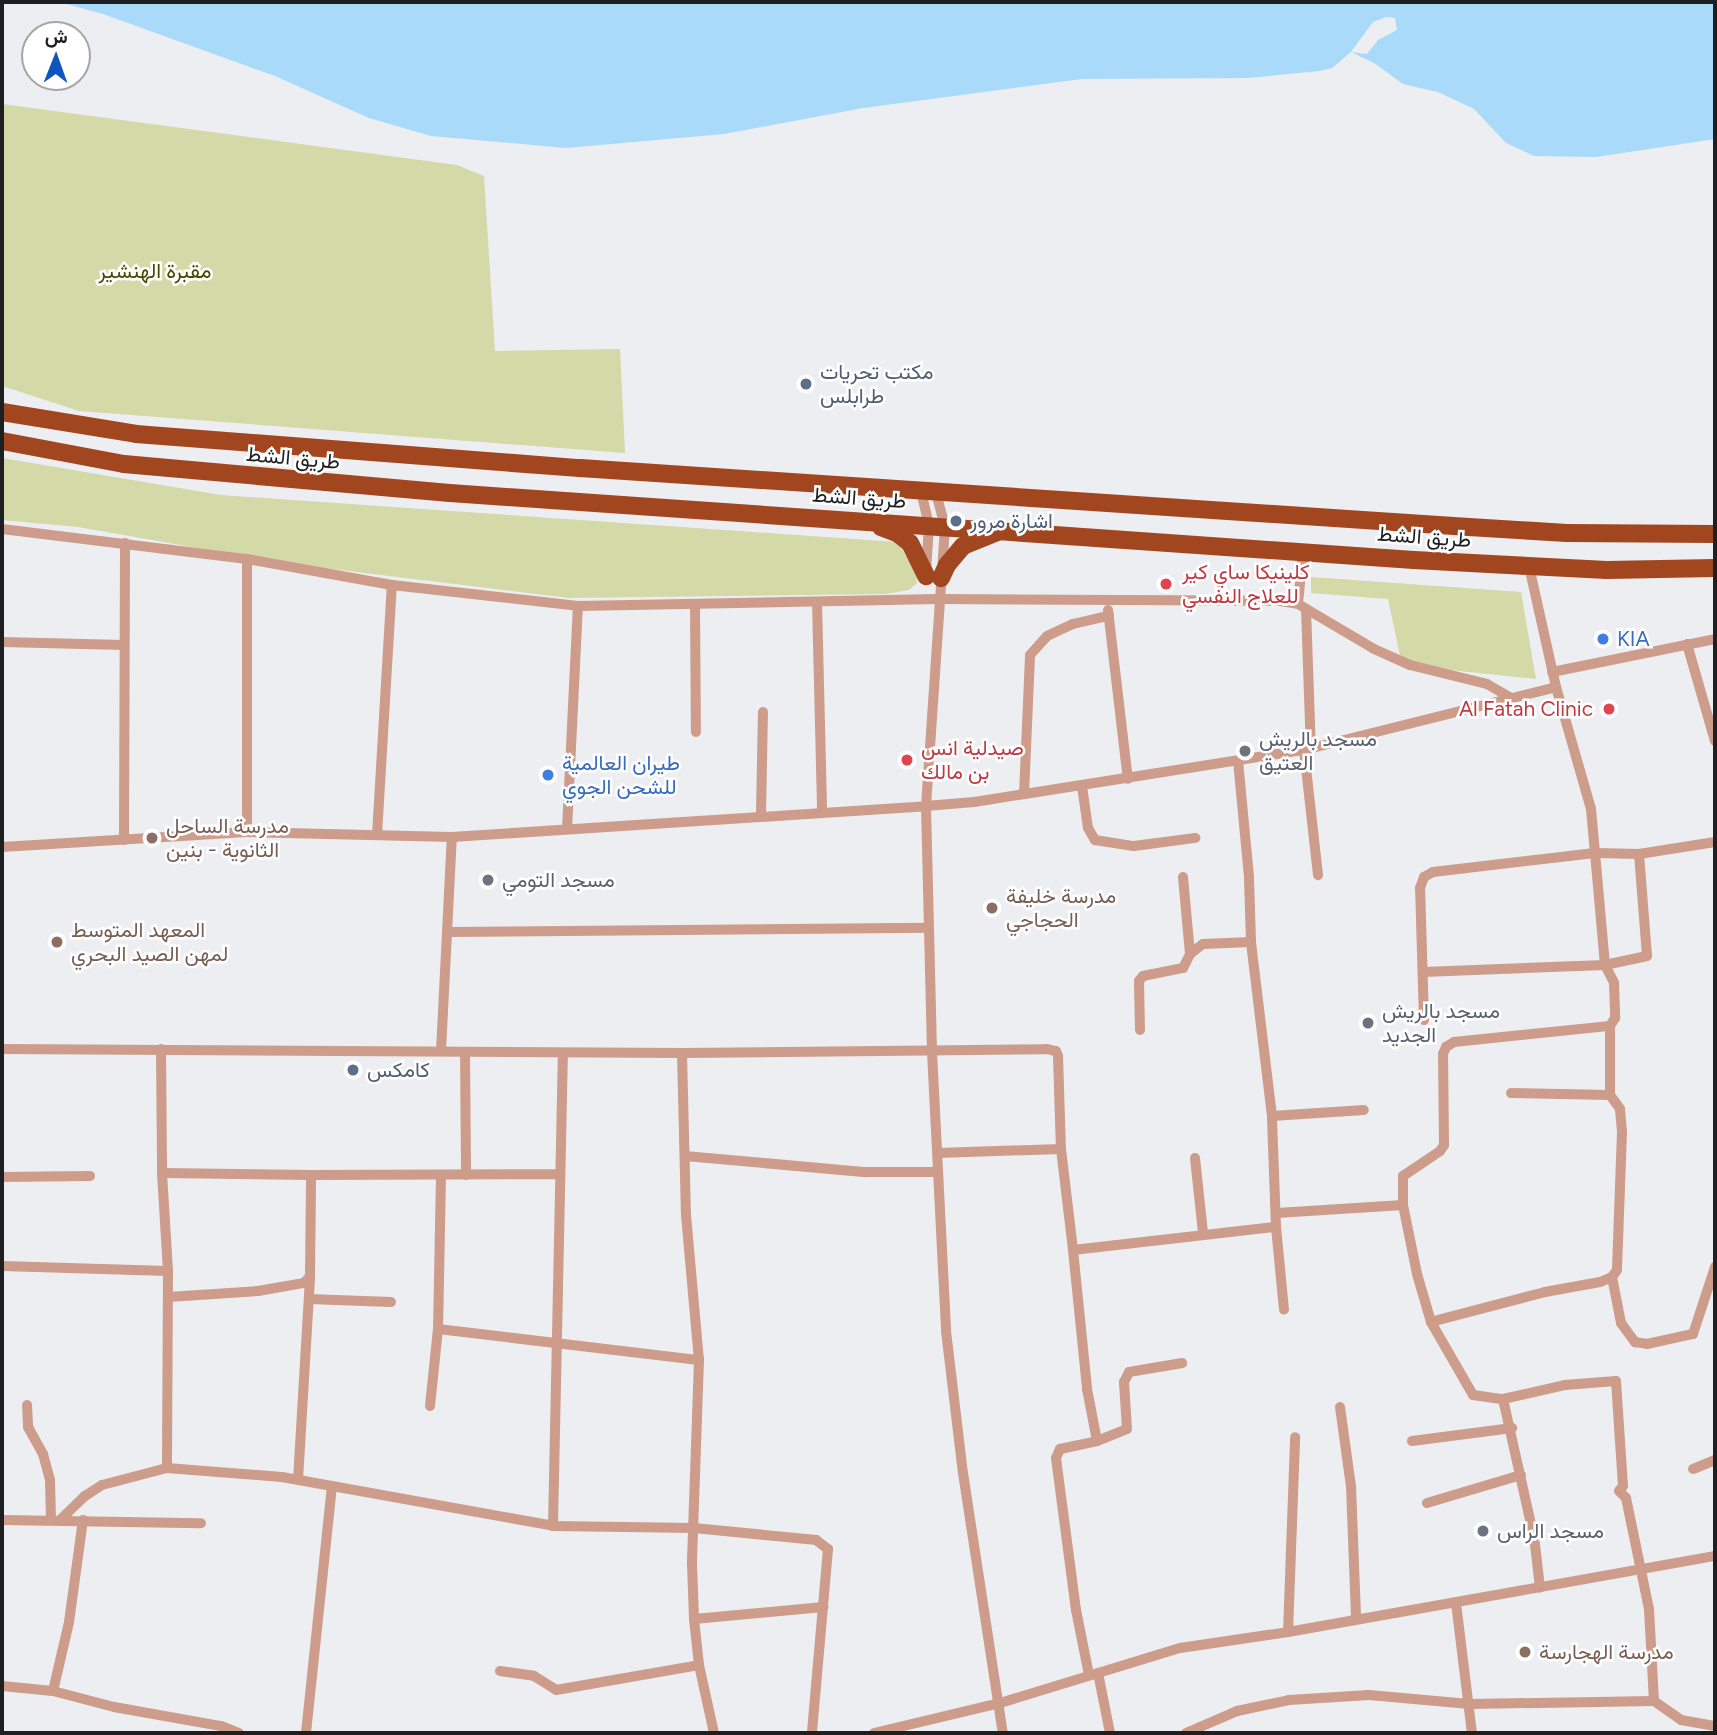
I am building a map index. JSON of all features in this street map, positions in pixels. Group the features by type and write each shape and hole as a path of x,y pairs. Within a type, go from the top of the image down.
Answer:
{"highway":[{"name":"طريق الشط","path":"2,412 136,434 234,443 1553,532 1715,534"},
{"name":"طريق الشط","path":"4,443 124,464 245,477 1529,566 1607,569 1715,568"},
{"path":"868,522 897,533 909,543 936,587"},
{"path":"936,587 947,565 963,546 1003,530"}],"street":[{"path":"929,492 937,526 926,806 938,1172 951,1380 1003,1733"},
{"path":"2,529 247,559 392,585 578,606 817,602 936,587 1107,601 1280,601 1302,607 1374,649 1410,665 1487,684 1511,698"},
{"path":"124,840 125,543"},
{"path":"1303,551 1302,607 1307,749 1318,875"},
{"path":"247,559 247,832"},
{"path":"1431,1322 1612,1277 1617,1270 1622,1132 1620,1110 1610,1095 1610,1026 1615,1018 1614,983 1605,965 1591,809 1552,672 1529,566"},
{"path":"377,835 392,585"},
{"path":"1107,601 1128,779"},
{"path":"817,602 822,810"},
{"path":"695,604 696,732"},
{"path":"567,829 578,606"},
{"path":"1024,794 1030,655 1047,636 1073,624 1109,616"},
{"path":"1552,672 1715,639"},
{"path":"3,642 124,645"},
{"path":"1687,644 1715,740"},
{"path":"2,847 247,832 452,837 822,810 926,806 1082,786 1307,749 1556,687"},
{"path":"761,814 763,712"},
{"path":"1238,761 1249,877 1251,942 1272,1115 1276,1227 1284,1310"},
{"path":"1082,786 1088,828 1095,840 1134,846 1195,838"},
{"path":"440,1051 452,837"},
{"path":"1424,1020 1420,888 1424,877 1433,872 1595,853 1639,854 1715,842"},
{"path":"1423,972 1605,965 1647,956 1639,854"},
{"path":"1183,877 1190,954"},
{"path":"448,932 928,928"},
{"path":"1140,1030 1139,981 1148,974 1183,968 1190,954 1203,944 1251,942"},
{"path":"1610,1026 1466,1041 1446,1047 1443,1054 1444,1145 1440,1151 1403,1176 1403,1205 1417,1274 1431,1322 1473,1395 1494,1400 1565,1385 1616,1381 1623,1486 1619,1491 1626,1498 1643,1569 1649,1609 1654,1702"},
{"path":"2,1049 563,1053 1056,1051 1059,1063 1061,1149 1087,1389 1097,1441"},
{"path":"161,1049 162,1173 168,1271 167,1468"},
{"path":"465,1052 466,1175"},
{"path":"553,1526 563,1053"},
{"path":"682,1053 686,1214 699,1360 694,1619 699,1665 714,1733"},
{"path":"1511,1093 1610,1095"},
{"path":"1272,1115 1364,1110"},
{"path":"938,1153 1061,1149"},
{"path":"685,1156 866,1172 938,1172"},
{"path":"1195,1158 1203,1233"},
{"path":"162,1173 559,1174"},
{"path":"298,1480 310,1276 311,1175"},
{"path":"430,1406 438,1329 441,1175"},
{"path":"2,1177 90,1176"},
{"path":"1277,1213 1403,1205"},
{"path":"1073,1250 1203,1233 1276,1227"},
{"path":"2,1266 168,1271"},
{"path":"1612,1277 1621,1323 1635,1342 1647,1344 1693,1334 1715,1267"},
{"path":"168,1297 258,1291 298,1285 310,1276"},
{"path":"309,1299 391,1302"},
{"path":"438,1329 699,1360"},
{"path":"1110,1733 1076,1610 1056,1458 1060,1449 1097,1441 1127,1429 1124,1382 1129,1372 1182,1363"},
{"path":"1503,1399 1512,1429 1532,1530 1537,1529 1534,1536 1540,1588"},
{"path":"27,1405 28,1427 43,1454 50,1480 55,1520"},
{"path":"1340,1407 1350,1486 1356,1619"},
{"path":"1412,1441 1512,1429"},
{"path":"1288,1632 1295,1437"},
{"path":"1693,1469 1715,1460"},
{"path":"55,1520 102,1485 167,1468 298,1480 553,1526 694,1528 816,1540 828,1549 812,1733"},
{"path":"1427,1503 1521,1475"},
{"path":"306,1733 332,1486"},
{"path":"2,1520 201,1523"},
{"path":"53,1691 69,1622 83,1520"},
{"path":"874,1733 1000,1703 1180,1648 1288,1632 1715,1556"},
{"path":"1456,1603 1472,1733"},
{"path":"694,1619 823,1607"},
{"path":"500,1671 534,1676 556,1690 699,1665"},
{"path":"2,1686 53,1691 114,1707 221,1726 239,1733"},
{"path":"1186,1733 1237,1711 1289,1700 1369,1695 1470,1704 1654,1702 1696,1729 1715,1726"}],"green space":[{"name":"مقبرة الهنشير","path":"2,104 457,165 484,176 495,351 620,349 625,453 79,411 2,386"},
{"path":"2,458 221,495 897,542 916,570 917,583 909,590 886,594 569,598 283,563 78,527 2,520"},
{"path":"1311,577 1521,592 1536,679 1402,665 1388,599 1311,593"}],"water":[{"path":"59,2 1715,2 1715,139 1596,157 1534,156 1506,143 1474,109 1438,92 1403,84 1374,63 1351,52 1332,68 1319,71 1248,78 1082,79 863,108 724,134 566,148 431,136 369,118 275,76 103,14"}],"pier":[{"path":"1386,17 1395,18 1397,30 1378,40 1367,54 1351,52 1373,22"}],"place":[{"name":"مكتب تحريات طرابلس","path":"806,384"},
{"name":"اشارة مرور","path":"956,521"},
{"name":"كلينيكا ساي كير للعلاج النفسي","path":"1166,584"},
{"name":"KIA","path":"1603,639"},
{"name":"Al Fatah Clinic","path":"1609,709"},
{"name":"مسجد بالريش العتيق","path":"1245,751"},
{"name":"صيدلية انس بن مالك","path":"907,760"},
{"name":"طيران العالمية للشحن الجوي","path":"548,775"},
{"name":"مدرسة الساحل الثانوية - بنين","path":"152,838"},
{"name":"مسجد التومي","path":"488,880"},
{"name":"مدرسة خليفة الحجاجي","path":"992,908"},
{"name":"المعهد المتوسط لمهن الصيد البحري","path":"57,942"},
{"name":"مسجد بالريش الجديد","path":"1368,1023"},
{"name":"كامكس","path":"353,1070"},
{"name":"مسجد الراس","path":"1483,1531"},
{"name":"مدرسة الهجارسة","path":"1525,1652"}]}
